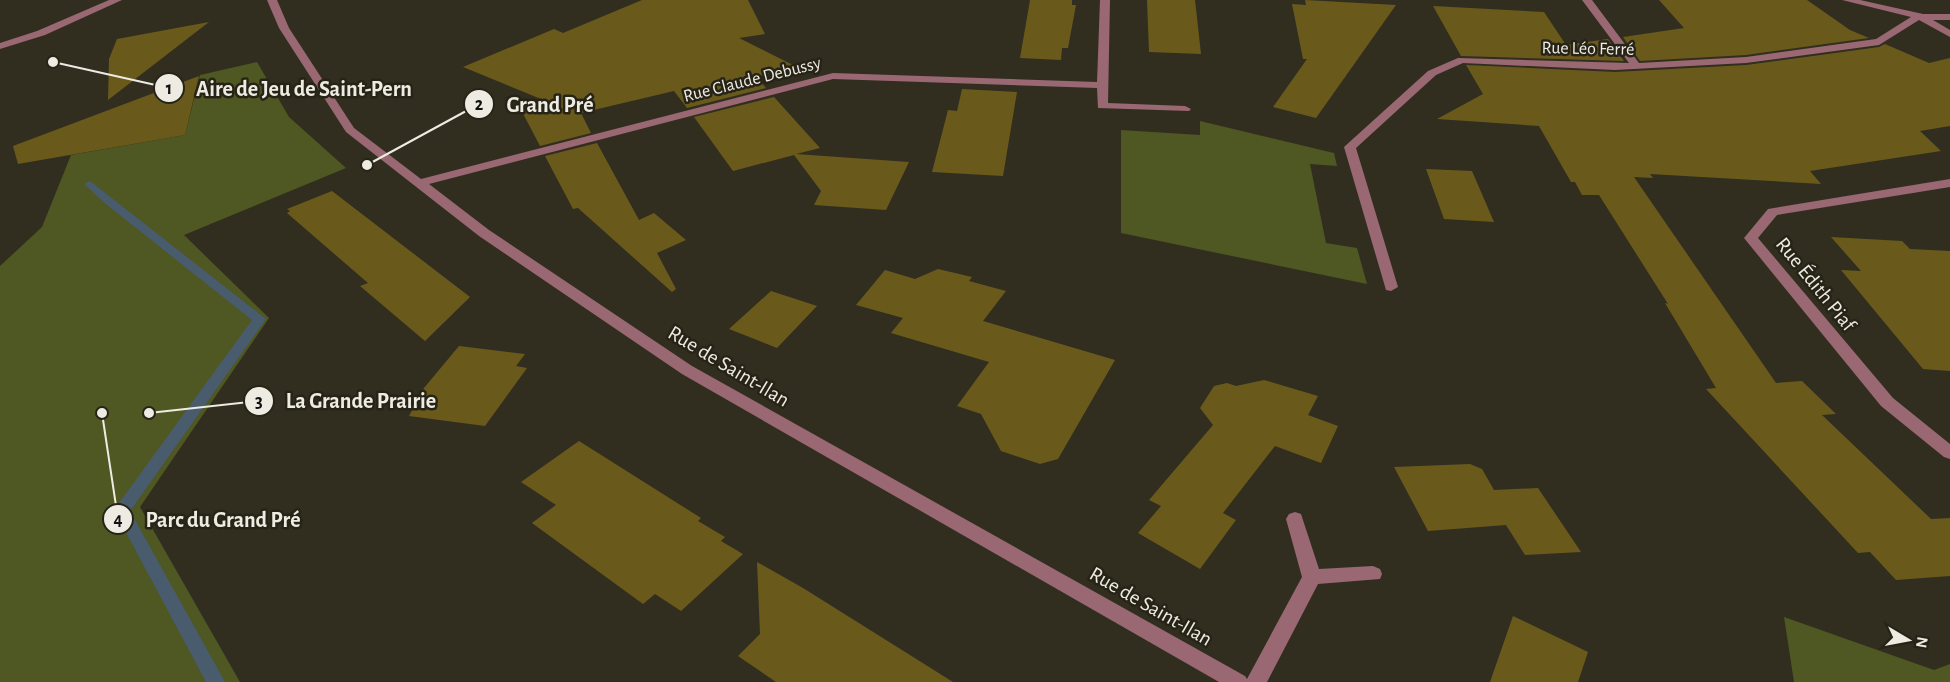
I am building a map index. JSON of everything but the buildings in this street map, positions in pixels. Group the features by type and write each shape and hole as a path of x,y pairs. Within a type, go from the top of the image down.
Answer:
{"street":[{"path":"0,46 41,33 117,0"},
{"name":"Rue de Saint-Ilan","path":"272,0 284,28 350,130 484,233 687,370 1238,682"},
{"path":"1105,0 1102,106 1185,110"},
{"path":"1587,0 1636,66"},
{"path":"1847,0 1919,16 1950,17"},
{"path":"1919,16 1950,34"},
{"name":"Rue Léo Ferré","path":"1391,287 1350,147 1432,73 1462,60 1636,66 1746,60 1879,42 1919,16"},
{"name":"Rue Claude Debussy","path":"420,183 833,76 1102,85"},
{"name":"Rue Édith Piaf","path":"1950,183 1773,212 1751,238 1887,402 1950,453"},
{"path":"1256,682 1312,577 1295,519"},
{"path":"1312,577 1373,574"}],"green space":[{"path":"257,62 289,117 346,168 184,235 269,318 140,507 240,682 0,682 0,266 42,227 71,155 185,135 200,75"},
{"path":"1200,121 1334,153 1337,166 1310,164 1326,243 1357,248 1367,284 1121,233 1121,130 1200,135"},
{"path":"1784,617 1934,670 1950,664 1950,682 1794,682"}],"waterway":[{"path":"90,184 152,236 259,319 122,510 216,682"}],"place":[{"name":"Aire de Jeu de Saint-Pern","path":"53,62"},
{"name":"Grand Pré","path":"367,165"},
{"name":"Parc du Grand Pré","path":"102,413"},
{"name":"La Grande Prairie","path":"149,413"}]}
